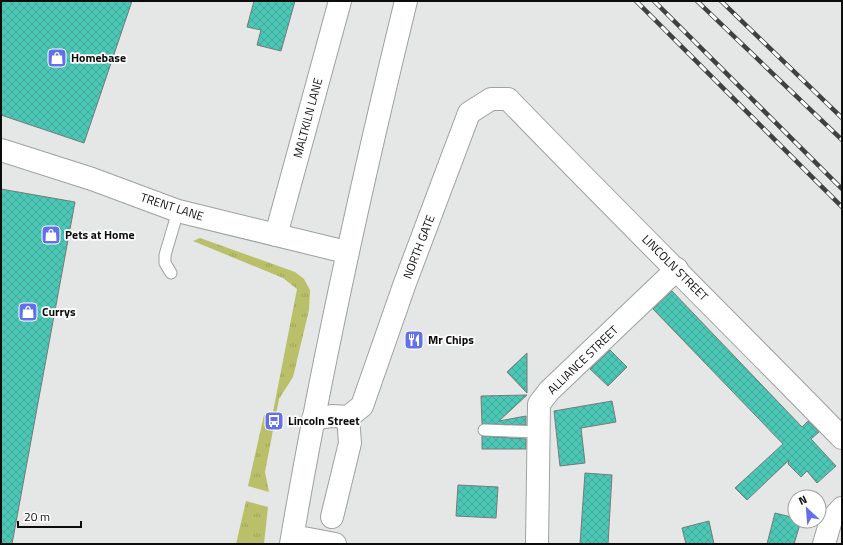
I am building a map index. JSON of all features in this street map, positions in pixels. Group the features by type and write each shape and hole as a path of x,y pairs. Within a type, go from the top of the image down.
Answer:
{"street":[{"name":"MALTKILN LANE","path":"276,235 340,1"},
{"path":"335,544 292,540 313,419 346,252 406,1"},
{"name":"NORTH GATE","path":"348,417 362,406 405,283 469,113 491,98 508,99"},
{"name":"LINCOLN STREET","path":"508,99 584,178 677,269 842,438"},
{"name":"TRENT LANE","path":"1,150 92,179 178,211 346,252"},
{"name":"ALLIANCE STREET","path":"537,544 539,404 549,391 677,269"},
{"path":"313,419 332,416 348,417 350,443 332,517"},
{"path":"824,544 831,520 842,508"}],"lane":[{"path":"171,274 166,263 165,255 178,211"},
{"path":"484,430 538,432"}],"green space":[{"path":"200,238 295,272 304,279 310,290 309,310 293,377 279,399 265,472 269,492 248,486 264,415 272,417 297,289 283,278 193,241"},
{"path":"246,501 268,507 264,544 236,544"}],"building":[{"name":"Homebase","path":"1,1 132,1 84,143 1,115"},
{"path":"254,1 295,1 281,51 257,45 261,30 247,27"},
{"path":"1,189 75,202 12,544 1,544"},
{"path":"672,291 802,427 808,421 819,432 811,439 836,466 817,483 807,471 801,477 788,464 789,460 747,500 735,488 783,444 653,309"},
{"path":"610,350 627,367 608,386 590,369"},
{"path":"527,353 527,393 507,372"},
{"path":"527,395 499,421 526,416 526,425 482,424 481,396"},
{"path":"612,401 616,422 581,428 585,463 560,466 554,411"},
{"path":"482,436 526,439 526,449 482,449"},
{"path":"585,473 612,475 608,544 580,544"},
{"path":"458,485 498,487 496,518 456,516"},
{"path":"775,513 787,516 787,529 799,529 794,544 767,544"},
{"path":"709,521 714,544 686,544 682,528"}],"railway":[{"path":"636,1 842,207"},
{"path":"654,1 842,189"},
{"path":"697,1 842,140"},
{"path":"721,1 842,118"}],"place":[{"name":"Homebase","path":"57,58"},
{"name":"Pets at Home","path":"51,235"},
{"name":"Currys","path":"28,312"},
{"name":"Mr Chips","path":"414,340"},
{"name":"Lincoln Street","path":"274,421"}]}
